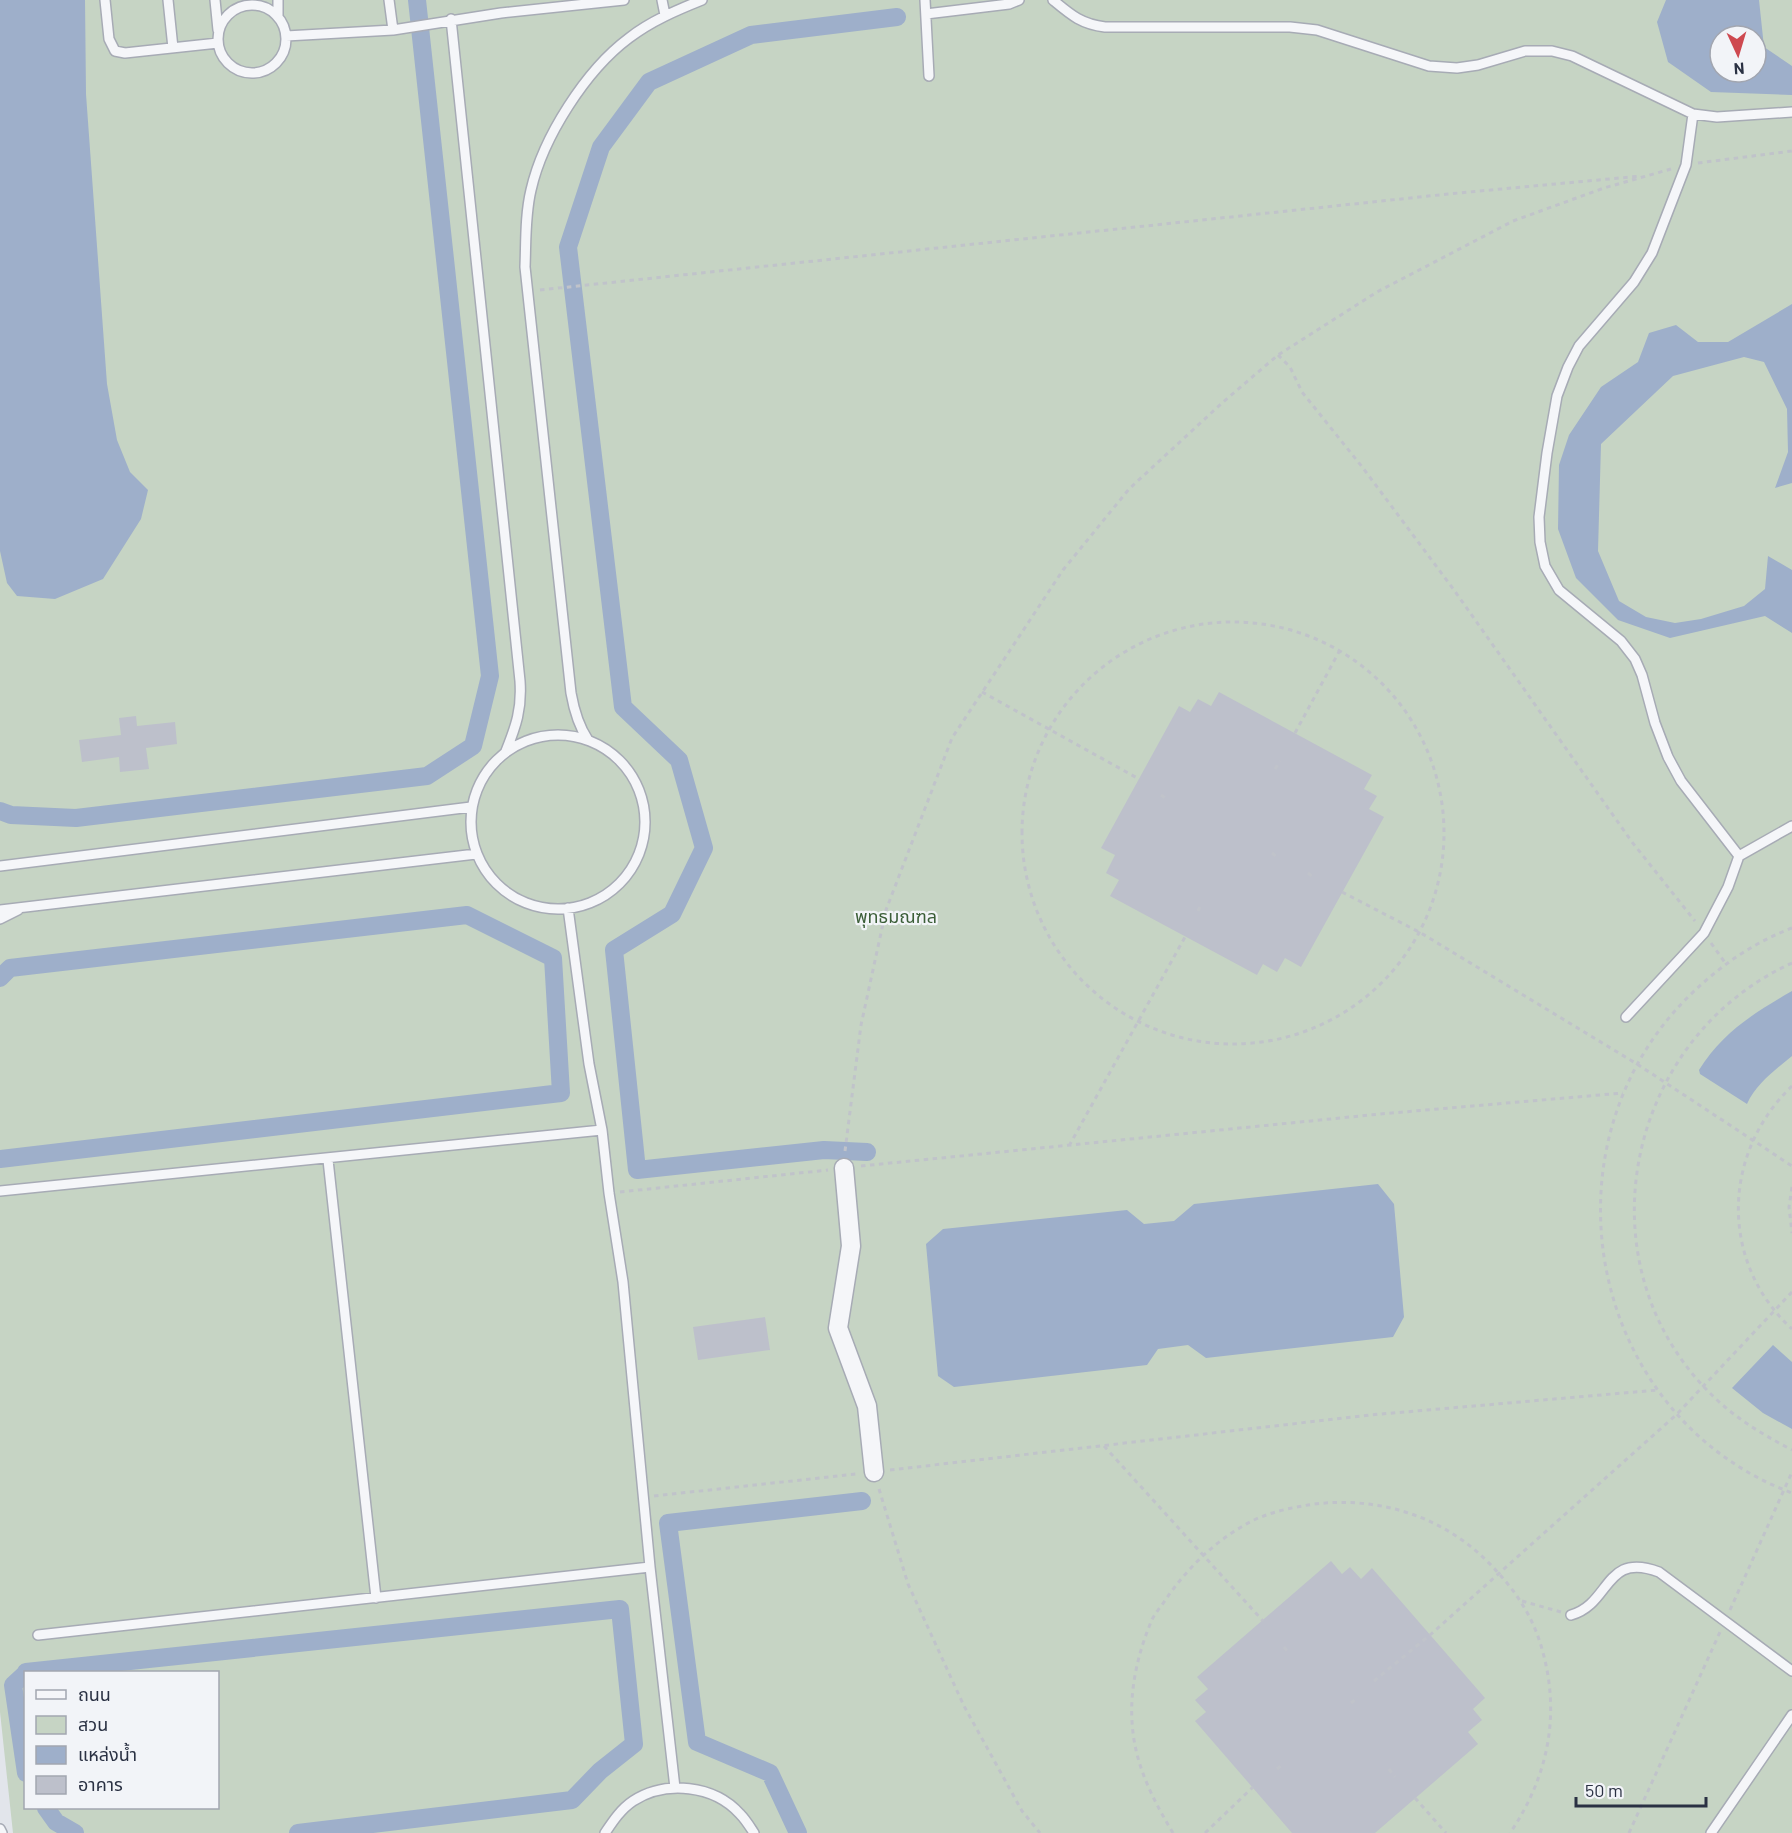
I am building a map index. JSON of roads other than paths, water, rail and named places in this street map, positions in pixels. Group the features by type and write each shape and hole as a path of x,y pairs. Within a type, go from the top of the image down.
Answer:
{"street":[{"path":"844,1168 851,1246 838,1328 867,1406 874,1472"}],"lane":[{"path":"105,0 109,39 115,51 125,53 218,43"},
{"path":"168,0 173,48"},
{"path":"215,0 219,32"},
{"path":"278,0 278,17"},
{"path":"389,0 393,30"},
{"path":"286,36 393,30 435,24 451,19 624,0"},
{"path":"662,0 665,15"},
{"path":"588,740 574,711 571,693 527,291 526,228 530,191 542,152 563,113 600,66 628,38 665,15 702,0"},
{"path":"925,0 928,76"},
{"path":"926,14 1009,4 1019,0"},
{"path":"1053,0 1074,18 1089,25 1105,27 1290,27 1317,30 1429,66 1456,68 1478,65 1525,51 1552,51 1572,56 1693,114 1717,117 1792,112"},
{"path":"249,5 260,6 270,10 278,17 286,36 285,48 272,67 261,72 249,73 238,70 221,54 218,43 219,32 222,22 238,8 249,5"},
{"path":"451,19 521,690 520,714 506,752"},
{"path":"1693,114 1686,165 1652,253 1634,282 1580,346 1568,367 1557,396 1539,517 1540,542 1545,566 1559,590 1621,641 1635,660 1642,675 1655,723 1672,765 1681,781 1739,856"},
{"path":"567,735 588,740 611,753 629,771 641,794 645,819 642,845 632,868 615,888 593,902 568,908 549,909 513,897 497,885 485,871 476,854 470,831 471,807 478,786 490,767 506,752 525,741 546,736 567,735"},
{"path":"0,866 471,807"},
{"path":"1626,1017 1704,933 1728,887 1739,856 1792,826"},
{"path":"0,910 476,854"},
{"path":"0,858 25,863"},
{"path":"0,919 23,907"},
{"path":"568,908 589,1065 602,1130 623,1282 650,1567 675,1788"},
{"path":"0,1191 328,1160 602,1130"},
{"path":"328,1160 376,1598"},
{"path":"1571,1615 1588,1606 1618,1572 1633,1566 1646,1567 1659,1572 1792,1671"},
{"path":"38,1635 650,1567"},
{"path":"1711,1833 1792,1715"},
{"path":"605,1833 616,1817 632,1802 653,1792 675,1788 699,1790 721,1798 740,1813 754,1833"},
{"path":"0,1829 2,1833"}],"water":[{"path":"0,0 85,0 86,94 107,384 117,440 130,472 148,490 141,519 103,579 55,599 17,596 7,583 0,551"},
{"path":"1666,0 1759,0 1762,24 1708,24 1708,84 1768,84 1768,50 1792,66 1792,95 1711,92 1668,62 1657,22"},
{"path":"1792,304 1792,483 1775,488 1788,452 1787,409 1764,362 1744,357 1673,376 1601,444 1598,551 1619,601 1646,617 1675,623 1701,619 1744,606 1765,589 1768,556 1792,570 1792,633 1765,616 1670,638 1618,620 1576,578 1558,529 1559,465 1569,435 1601,387 1638,362 1649,333 1676,325 1698,342 1728,342"},
{"path":"1792,991 1792,1056 1761,1084 1747,1104 1700,1074 1699,1070 1708,1057 1729,1034 1765,1007"},
{"path":"1378,1184 1394,1204 1404,1317 1393,1337 1206,1358 1188,1345 1158,1349 1147,1365 954,1387 938,1376 926,1244 943,1229 1127,1210 1144,1224 1174,1221 1194,1204"},
{"path":"1773,1345 1792,1362 1792,1429 1763,1413 1732,1388"}],"waterway":[{"path":"0,811 11,815 76,818 427,776 473,746 490,676 417,0"},
{"path":"867,1152 824,1150 637,1170 614,950 672,914 704,848 679,760 623,707 568,247 601,147 649,82 751,35 897,17"},
{"path":"0,978 10,968 467,915 553,958 561,1093 0,1159"},
{"path":"798,1833 770,1773 697,1742 668,1523 862,1501"},
{"path":"35,1671 620,1609 634,1744 600,1771 572,1800 298,1833"},
{"path":"24,1675 13,1685 24,1759"},
{"path":"47,1809 56,1822 75,1833"}],"park label":[{"name":"พุทธมณฑล","path":"896,916"}]}
